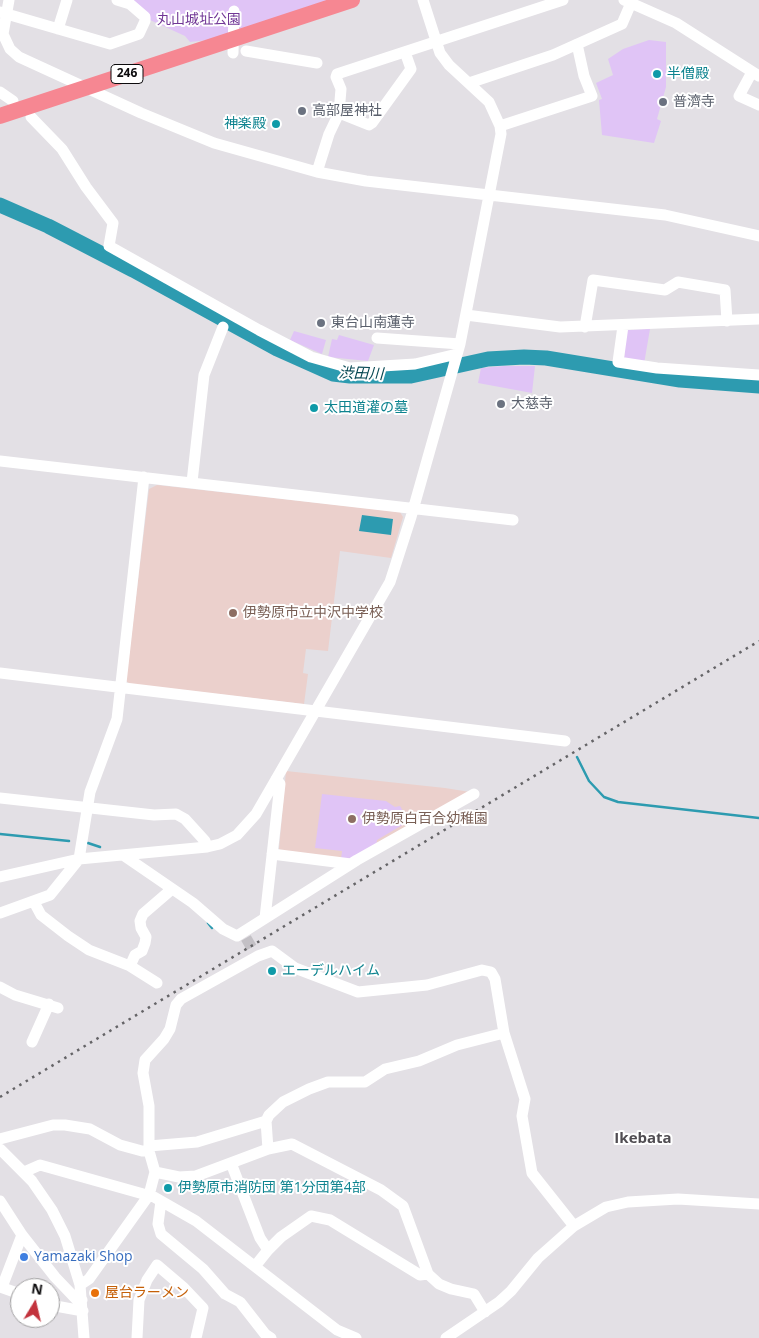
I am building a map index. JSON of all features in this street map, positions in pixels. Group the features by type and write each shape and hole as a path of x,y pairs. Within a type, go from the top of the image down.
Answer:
{"highway":[{"name":"246","path":"0,116 352,0"}],"street":[{"path":"9,0 3,13 3,45 23,60 201,138 318,172 366,181 665,215 759,236"},
{"path":"58,29 67,0"},
{"path":"3,13 110,44 139,34 146,20 130,4 117,0"},
{"path":"0,876 79,859 207,847 228,840 245,828 276,779 390,582 458,352 487,196 501,134 500,126 489,102 449,65 440,53 423,0"},
{"path":"336,77 337,74 563,0"},
{"path":"470,83 553,55 622,24 627,2 676,23 756,74 739,96 759,106"},
{"path":"232,54 234,15"},
{"path":"500,126 592,96 584,76 577,44"},
{"path":"246,51 317,63"},
{"path":"339,114 369,124 372,123 411,69 405,52"},
{"path":"318,172 329,134 339,114 341,89 331,66"},
{"path":"0,92 13,101"},
{"path":"31,116 62,150 110,219 112,224 109,246 229,313 311,357 340,367 397,366 458,352"},
{"path":"585,327 593,280 665,290 678,282 724,290 727,320"},
{"path":"466,315 560,327 623,326 759,319"},
{"path":"192,482 204,375 223,326"},
{"path":"623,326 618,362 657,368 759,376"},
{"path":"377,338 458,352"},
{"path":"0,461 512,520"},
{"path":"0,913 50,895 79,859 86,808 95,775 117,719 144,477"},
{"path":"0,673 566,741"},
{"path":"265,918 280,784 276,779"},
{"path":"123,855 201,909 223,929 237,936 245,936 265,918 351,864 474,794"},
{"path":"0,798 180,816 204,841 207,847"},
{"path":"272,854 351,864"},
{"path":"130,966 135,955 142,951 145,943 146,937 141,928 140,921 144,914 172,889"},
{"path":"34,902 41,915 89,950 130,966 157,983"},
{"path":"80,1285 89,1279 149,1195 155,1172 149,1148 149,1106 143,1073 145,1060 170,1029 176,1005 181,999 255,953 272,951 295,968 358,992 427,985 482,970 491,972 495,979 504,1033 525,1099 522,1116 532,1173 574,1226"},
{"path":"0,987 15,996 54,1006 32,1042"},
{"path":"0,1139 53,1125 65,1125 90,1129 120,1145 142,1151 149,1148 197,1142 266,1120 284,1102 328,1082 365,1082 385,1069 419,1061 457,1044 504,1033"},
{"path":"266,1120 268,1149"},
{"path":"155,1172 178,1177 196,1176 268,1149 292,1144 381,1190 403,1206 428,1274 451,1289 474,1294 485,1312"},
{"path":"0,1149 24,1172 45,1199 59,1224 74,1260 80,1285 84,1338"},
{"path":"231,1164 260,1238 268,1250"},
{"path":"24,1172 40,1165 149,1195 196,1220 337,1330 356,1338"},
{"path":"446,1338 485,1312 511,1291 531,1264 574,1226 606,1207 628,1202 678,1199 759,1204"},
{"path":"0,1200 22,1235 55,1277 82,1305"},
{"path":"161,1201 158,1224 161,1234 203,1270 225,1294 240,1302 265,1334 271,1338"},
{"path":"256,1265 281,1237 311,1216 330,1220 420,1275 428,1274"},
{"path":"1,1287 22,1235"},
{"path":"136,1338 136,1314 139,1300 146,1280 157,1265 184,1288 203,1308 196,1338"},
{"path":"60,1305 82,1305"},
{"path":"328,1338 337,1330"}],"shaded area":[{"name":"伊勢原市立中沢中学校","path":"157,485 400,512 403,517 391,558 340,551 328,651 306,649 303,673 308,674 304,704 130,684 126,681 149,489"},
{"name":"伊勢原白百合幼稚園","path":"286,771 470,792 352,860 281,851 279,849"}],"green space":[{"name":"丸山城址公園","path":"130,0 328,0 209,40 190,42 185,36 150,20"},
{"path":"649,40 666,42 666,87 657,119 661,121 654,143 602,135 599,100 602,99 596,83 613,75 608,59 623,49"},
{"path":"650,329 644,364 624,360 626,330"},
{"path":"294,331 326,340 322,354 290,340"},
{"path":"339,335 374,345 368,361 328,357 332,339 337,340"},
{"path":"535,366 532,393 478,383 481,368"},
{"path":"322,794 386,801 395,807 400,806 409,821 377,840 376,847 352,860 341,859 342,851 315,848"}],"water":[{"path":"362,515 393,519 391,535 359,531"}],"waterway":[{"name":"渋田川","path":"0,205 48,226 133,270 277,349 333,374 350,376 411,376 488,359 524,357 546,358 680,380 759,386"},
{"path":"577,757 589,781 604,797 618,802 759,818"},
{"path":"0,834 69,841"},
{"path":"88,843 100,847"},
{"path":"208,923 212,928"}],"tunnel":[{"path":"246,938 253,950"}],"railway":[{"path":"0,1097 759,641"}],"place":[{"name":"半僧殿","path":"657,74"},
{"name":"普濟寺","path":"663,102"},
{"name":"高部屋神社","path":"302,111"},
{"name":"神楽殿","path":"276,124"},
{"name":"東台山南蓮寺","path":"321,323"},
{"name":"大慈寺","path":"501,404"},
{"name":"太田道灌の墓","path":"314,408"},
{"name":"伊勢原市立中沢中学校","path":"233,613"},
{"name":"伊勢原白百合幼稚園","path":"352,819"},
{"name":"エーデルハイム","path":"272,971"},
{"name":"伊勢原市消防団 第1分団第4部","path":"168,1188"},
{"name":"Yamazaki Shop","path":"24,1257"},
{"name":"屋台ラーメン","path":"95,1293"}],"district":[{"name":"Ikebata","path":"643,1139"}]}
